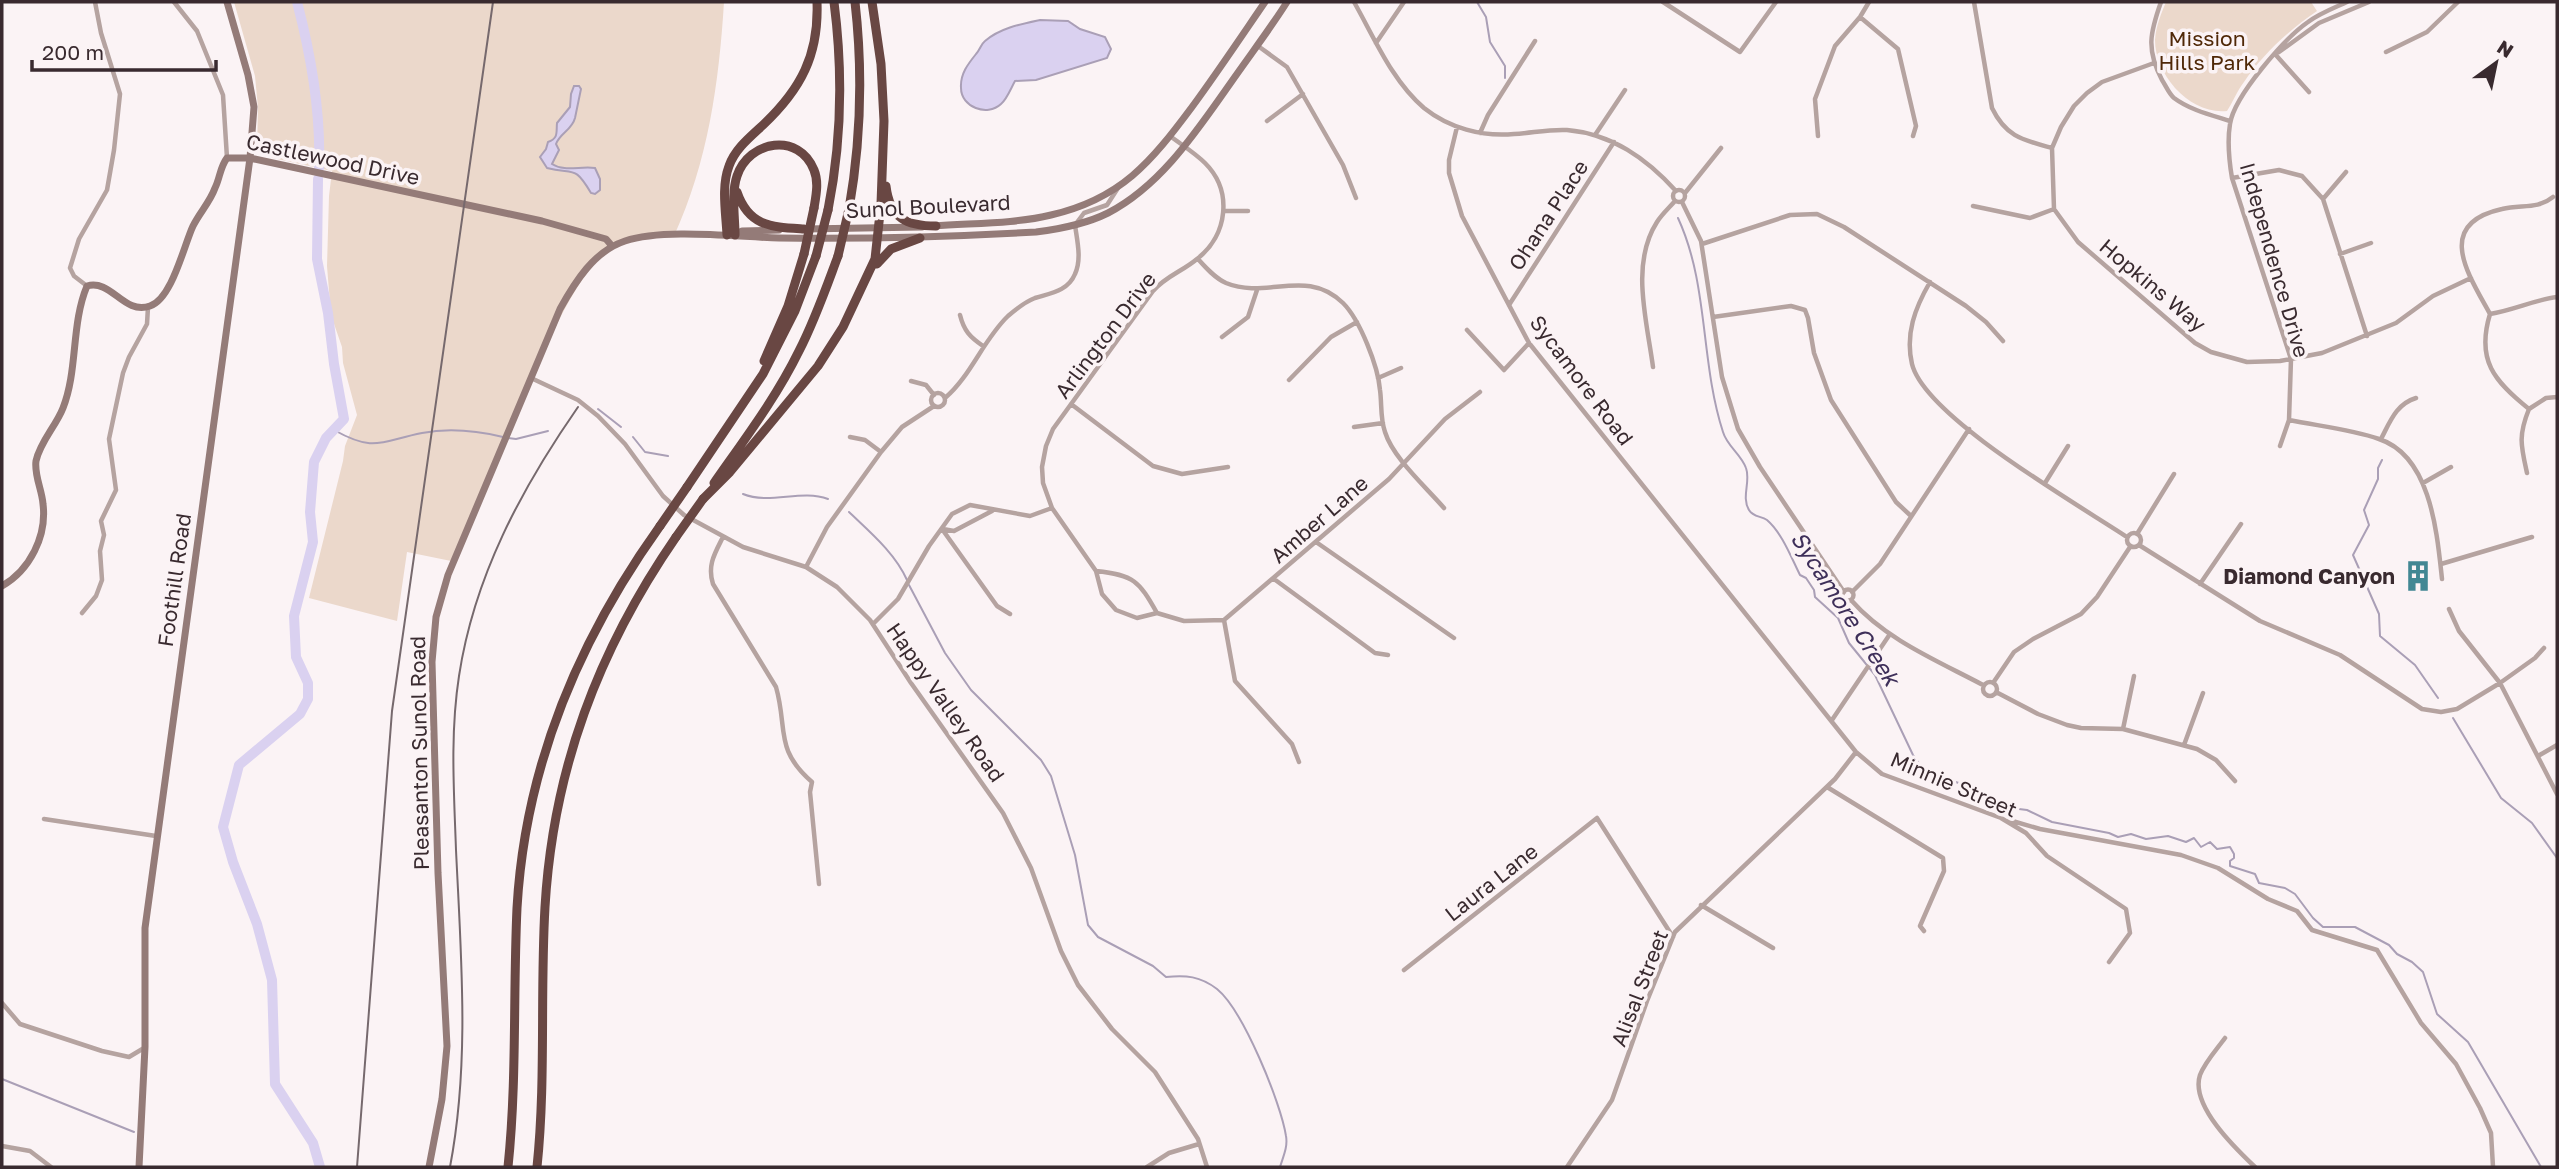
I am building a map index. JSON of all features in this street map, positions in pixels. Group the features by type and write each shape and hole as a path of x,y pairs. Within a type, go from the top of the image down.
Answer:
{"highway":[{"path":"731,235 725,192 728,167 740,147 780,108 802,78 814,46 817,2"},
{"path":"509,1167 517,905 537,781 562,704 593,631 614,594 745,403 781,342 816,256 836,169 841,100 834,2"},
{"path":"537,1167 545,907 554,827 562,788 584,711 632,604 780,385 814,320 838,256 857,160 861,100 855,2"},
{"path":"850,312 875,259 883,175 883,93 872,2"},
{"path":"731,235 736,180 746,159 756,150 778,145 791,147 803,155 815,172 817,184 804,254 788,306 745,403"},
{"path":"883,175 887,196 898,216 917,226 936,226"},
{"path":"736,180 741,203 757,221 804,229"},
{"path":"703,499 730,472 802,387 831,347 884,254 902,243 920,238"}],"main road":[{"name":"Foothill Road","path":"139,1167 145,1047 145,928 250,158 254,107 248,75 227,2"},
{"name":"Sunol Boulevard","path":"731,235 798,238 878,232 1051,215 1097,200 1119,187 1150,161 1265,2"},
{"name":"Sunol Boulevard","path":"731,235 742,231 804,229 878,232 920,238 1036,232 1075,225 1108,213 1133,197 1184,146 1287,2"},
{"name":"Castlewood Drive","path":"148,307 157,303 167,289 193,226 210,200 227,158 250,158 542,221 606,239 612,246"},
{"name":"Pleasanton Sunol Road","path":"429,1167 442,1099 447,1046 438,873 432,640 438,606 448,575 560,309 572,288 596,258 612,246 644,237 731,235"},
{"path":"2,586 13,580 39,545 44,522 36,464 42,446 63,409 86,286 97,284 131,306 148,307"}],"street":[{"path":"86,286 74,276 70,268 79,239 107,190 120,94 101,33 95,2"},
{"path":"174,2 198,31 223,95 227,158"},
{"path":"1353,2 1398,80 1423,107 1441,120 1480,133 1515,134 1552,130 1595,135 1641,157 1676,191"},
{"path":"1376,43 1404,2"},
{"path":"1663,2 1740,52 1776,2"},
{"path":"1818,136 1815,99 1835,46 1869,2"},
{"path":"1974,2 1992,108 1997,119 2018,138 2052,148"},
{"path":"2161,2 2152,27 2150,47 2154,63 2171,96 2189,107 2230,121"},
{"name":"Independence Drive","path":"2280,446 2289,420 2291,359 2232,178 2228,155 2230,121 2253,79 2283,44 2307,22 2347,2"},
{"name":"Independence Drive","path":"2275,54 2319,23 2369,2"},
{"path":"2386,52 2427,32 2458,2"},
{"path":"1860,17 1898,49 1916,126 1913,136"},
{"path":"1480,133 1488,115 1535,41"},
{"path":"1257,45 1287,67 1343,165 1356,198"},
{"path":"2275,54 2309,92"},
{"path":"1973,206 2030,218 2054,209 2052,148 2074,107 2102,82 2154,63"},
{"path":"1595,135 1625,90"},
{"path":"1267,121 1303,94"},
{"name":"Sycamore Road","path":"1457,127 1449,160 1449,173 1462,216 1529,343 1856,752"},
{"path":"1170,136 1207,165 1218,181 1223,195 1224,211 1248,211"},
{"name":"Ohana Place","path":"1509,305 1614,142"},
{"path":"1682,202 1685,193 1721,148"},
{"path":"2232,178 2279,170 2302,176 2323,199 2367,337"},
{"path":"2323,199 2346,172"},
{"name":"Sunol Boulevard","path":"1075,225 1084,213 1107,205 1119,187"},
{"path":"1676,191 1685,193"},
{"path":"1675,201 1673,197 1676,191"},
{"path":"2529,409 2505,390 2487,361 2486,328 2490,314 2462,259 2461,237 2469,225 2481,216 2502,208 2536,207 2553,197"},
{"path":"1675,201 1682,202"},
{"path":"1653,368 1642,273 1644,256 1657,222 1675,201"},
{"path":"1682,202 1702,244 1722,377 1738,429 1760,467 1844,592 1844,599 1851,600 1890,634 1983,685"},
{"name":"Hopkins Way","path":"2054,209 2078,242 2196,343 2211,352 2246,362 2291,359 2322,353 2367,337 2396,323 2432,296 2470,278"},
{"name":"Arlington Drive","path":"1052,508 1043,483 1042,467 1053,429 1153,291 1168,276 1198,259 1219,233 1224,211"},
{"path":"1702,244 1790,215 1817,214 1844,227 1977,313 2003,341"},
{"path":"806,567 827,527 902,427 934,406 942,406 945,398 956,388 1008,316 1033,299 1059,292 1075,275 1079,255 1075,225"},
{"path":"2340,254 2371,243"},
{"path":"1198,259 1216,277 1227,283 1257,290 1300,284 1318,288 1345,304 1357,322 1378,378 1382,423 1390,445 1444,508"},
{"path":"1930,282 1918,304 1911,327 1912,365 1938,404 2007,459 2127,537"},
{"path":"1222,337 1248,317 1257,290"},
{"path":"2490,314 2557,297"},
{"path":"1713,317 1791,306 1805,310 1814,353 1831,400 1891,495 1911,516"},
{"path":"82,613 96,596 102,580 100,551 104,536 101,521 116,490 109,439 123,373 128,358 147,324 148,307"},
{"path":"960,315 968,335 984,346"},
{"path":"1289,380 1331,337 1357,322"},
{"path":"1466,330 1504,370 1529,343"},
{"path":"1378,378 1401,368"},
{"name":"Happy Valley Road","path":"530,378 578,400 598,416 625,444 663,496 684,515 751,550 806,567 837,587 873,624 911,683 1003,813 1031,868 1064,958 1078,985 1112,1029 1154,1072 1199,1144 1207,1167"},
{"path":"911,381 926,385 934,395"},
{"name":"Amber Lane","path":"1224,620 1406,463 1445,418 1480,392"},
{"path":"934,395 941,394 945,398"},
{"path":"934,395 931,401 934,406"},
{"path":"2527,473 2521,429 2529,409 2546,398 2557,397"},
{"path":"2381,439 2393,415 2405,401 2416,398"},
{"path":"1071,404 1153,466 1182,474 1228,467"},
{"path":"2289,420 2381,439 2412,464 2423,483 2435,524 2442,579"},
{"path":"1354,427 1382,423"},
{"path":"1851,600 1852,592 1880,564 1969,429"},
{"path":"850,437 866,440 881,452"},
{"path":"2045,483 2068,446"},
{"path":"2423,483 2451,467"},
{"path":"2137,534 2174,474"},
{"path":"873,624 888,611 904,589 929,546 952,514 970,505 1030,516 1052,508 1096,571 1102,594 1116,610 1137,618 1157,613 1184,621 1224,620 1235,681 1292,744 1299,762"},
{"path":"942,529 954,531 992,511"},
{"path":"2200,584 2241,524"},
{"path":"942,529 997,606 1010,614"},
{"path":"2130,547 2126,541 2131,533 2137,534 2141,539 2139,545"},
{"path":"723,537 710,565 710,574 713,584 776,687 781,705 784,745 790,759 812,782 810,792 819,884"},
{"path":"2441,564 2532,537"},
{"path":"1316,542 1454,638"},
{"path":"2235,781 2216,760 2197,749 2123,729 2067,725 2038,714 1996,692 1993,683 2007,659 2023,645 2081,614 2097,597 2130,547 2139,545 2260,621 2340,655 2422,709 2441,712 2457,709 2500,683 2544,648"},
{"path":"1096,571 1117,573 1136,581 1157,613"},
{"path":"1274,579 1375,653 1388,655"},
{"path":"1844,592 1852,592"},
{"path":"2449,610 2459,631 2500,683 2557,794"},
{"path":"1832,720 1890,634"},
{"path":"2123,729 2134,676"},
{"path":"1983,685 1987,682 1993,683"},
{"path":"1983,685 1986,695 1993,696 1996,692"},
{"path":"2184,745 2203,692"},
{"path":"2538,756 2557,745"},
{"name":"Alisal Street","path":"1567,1167 1612,1100 1672,937 1701,905 1827,787 1856,752"},
{"name":"Minnie Street","path":"1856,752 1882,774 2001,818 2026,833 2047,856 2126,909 2130,933 2109,962"},
{"path":"1827,787 1943,858 1944,872 1920,926 1924,931"},
{"name":"Laura Lane","path":"1404,970 1597,818 1672,937"},
{"path":"2001,818 2040,829 2181,855 2218,868 2268,899 2297,911 2312,930 2377,950 2421,1023 2456,1064 2480,1108 2491,1133 2493,1167"},
{"path":"44,819 156,836"},
{"path":"1701,905 1773,948"},
{"path":"2,1003 20,1024 102,1051 129,1056 145,1047"},
{"path":"2225,1038 2201,1073 2198,1085 2200,1098 2211,1118 2255,1167"},
{"path":"1147,1167 1169,1153 1199,1144"},
{"path":"2,1146 30,1151 51,1167"}],"green space":[{"path":"234,2 724,2 710,122 695,180 674,236 640,240 608,252 580,284 552,333 456,562 407,552 397,621 309,598 345,446 357,415 330,303 327,266 332,171 273,158 257,148 258,108 255,76"},
{"name":"Mission Hills Park","path":"2166,2 2311,2 2317,11 2287,34 2259,62 2227,111 2213,111 2188,100 2168,79 2161,66 2155,40"}],"shaded area":[{"path":"1040,20 1068,21 1080,29 1105,37 1111,49 1107,58 1036,80 1015,81 1005,99 995,108 982,110 970,105 962,95 962,78 967,65 984,42 1004,30"},
{"path":"574,86 581,89 575,118 556,144 559,150 552,164 567,168 595,168 600,179 600,190 595,194 591,193 577,174 547,168 540,157 548,142 555,137 557,123 570,107"}],"waterway":[{"path":"297,2 314,84 319,168"},
{"name":"Sycamore Creek","path":"1477,2 1486,17 1490,42 1505,66 1505,78"},
{"path":"318,179 317,259 344,419 326,438 314,462 310,512 313,542 294,616 296,657 308,683 308,699 300,714 239,765 223,827 233,862 257,924 272,980 275,1084 313,1143 320,1167"},
{"name":"Sycamore Creek","path":"1678,218 1695,270 1716,405 1725,437 1746,468 1746,500 1749,510 1772,525 1800,575 1806,578 1814,590 1815,597 1838,618 1849,643 1875,675 1913,755 1923,769 1932,775 1979,789 2011,808 2027,810 2052,822 2118,837 2131,834 2146,839 2168,836 2186,842 2194,838 2201,847 2210,842 2217,849 2230,847 2234,854 2230,866 2255,874 2259,883 2285,888 2295,894 2323,927 2355,927 2389,945 2423,972 2437,1014 2468,1042 2541,1167"},
{"path":"598,409 621,427"},
{"path":"334,430 369,443 452,430 503,437"},
{"path":"508,438 516,439 548,431"},
{"path":"633,437 645,452 668,456"},
{"path":"2382,460 2378,468 2378,479 2364,510 2369,525 2353,555 2379,614 2380,636 2415,665 2438,698"},
{"path":"743,494 764,498 818,496 828,499"},
{"path":"849,512 889,552 907,580"},
{"path":"909,585 945,653 971,690 1041,760 1051,776 1075,855 1088,925 1098,937 1153,966 1166,977 1193,977 1205,981 1217,989 1238,1016 1269,1081 1283,1121 1286,1144 1280,1167"},
{"path":"2453,718 2501,798 2532,823 2557,858"},
{"path":"2,1079 134,1132"}],"railway":[{"path":"357,1167 392,711 493,2"},
{"path":"450,1167 462,1049 462,969 453,763 459,676 476,604 503,535 537,470 578,407"}],"place":[{"name":"Diamond Canyon","path":"2418,576"}]}
